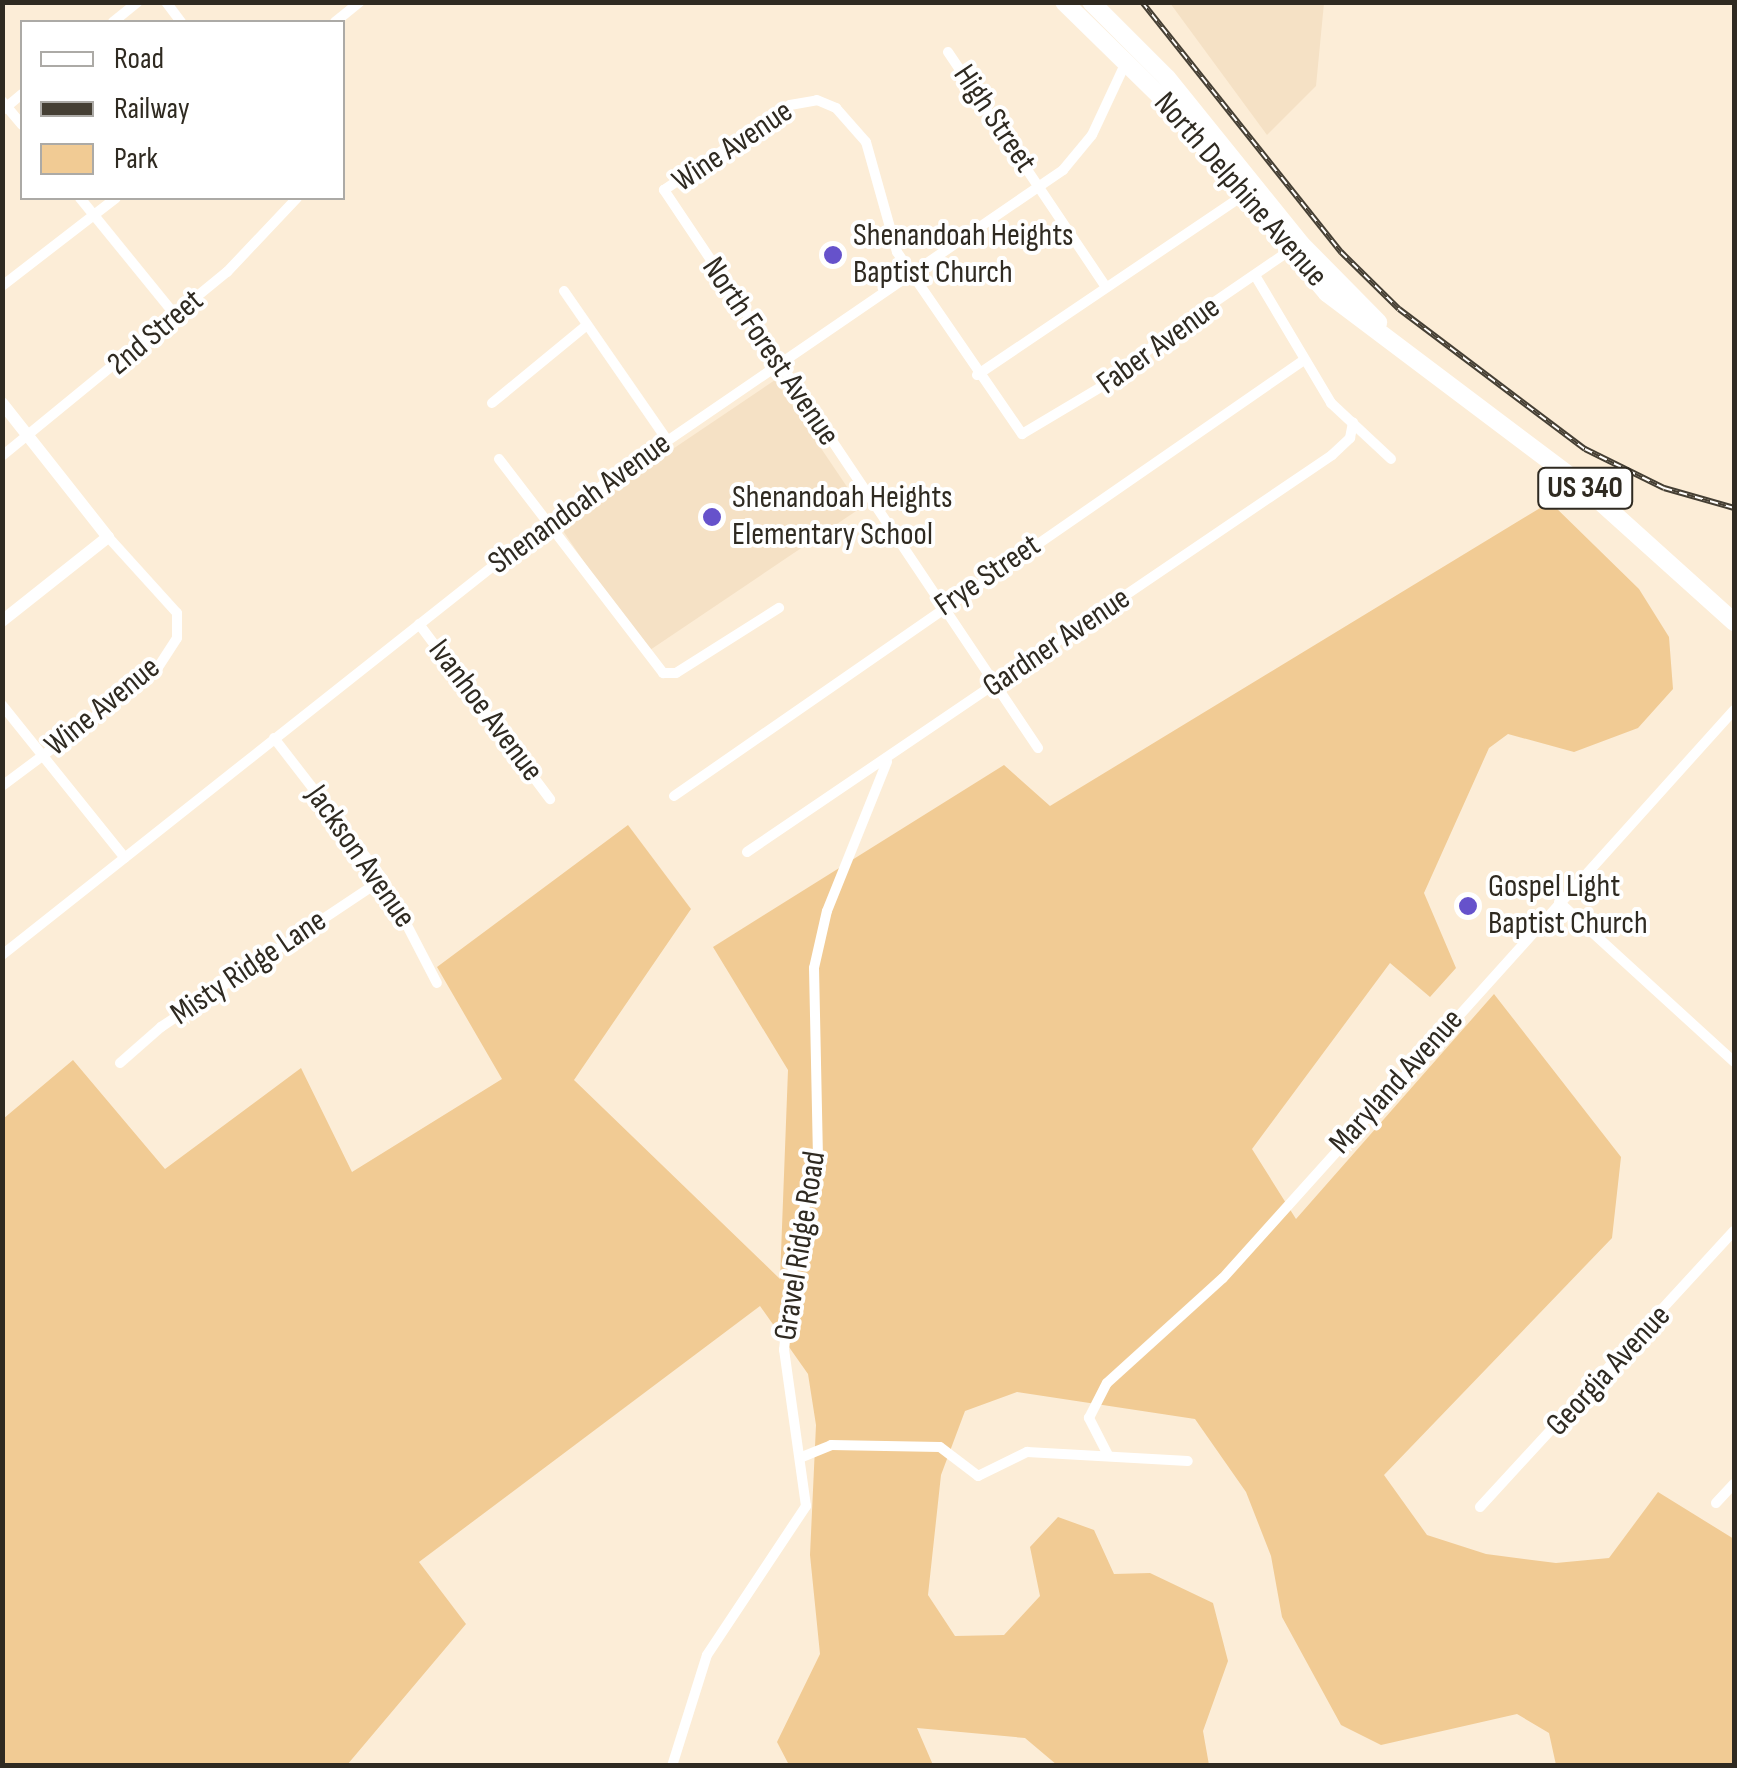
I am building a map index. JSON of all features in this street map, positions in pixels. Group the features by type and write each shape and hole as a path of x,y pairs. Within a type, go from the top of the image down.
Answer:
{"main road":[{"name":"North Delphine Avenue","path":"1064,2 1132,53 1240,197 1294,248"},
{"name":"North Delphine Avenue","path":"1090,2 1354,316 1584,487 1734,622"}],"street":[{"path":"116,20 138,2"},
{"path":"338,20 360,2"},
{"name":"High Street","path":"948,52 1106,286"},
{"name":"Shenandoah Avenue","path":"2,956 546,524 1040,186 1084,148 1132,53"},
{"name":"Wine Avenue","path":"670,204 663,193 673,180 798,101 836,108 862,136 890,236 910,274"},
{"path":"910,274 976,375 1240,197"},
{"path":"82,200 176,316"},
{"path":"2,286 114,200"},
{"name":"2nd Street","path":"2,456 176,316 268,234 296,200"},
{"name":"North Forest Avenue","path":"670,204 998,683 1038,748"},
{"name":"Faber Avenue","path":"976,375 1013,429 1028,434 1070,410 1162,338 1256,278 1294,248"},
{"path":"1256,278 1331,403 1391,458"},
{"path":"564,292 666,440"},
{"path":"492,403 587,325"},
{"name":"Frye Street","path":"674,796 1304,360"},
{"path":"2,403 108,536 2,621"},
{"name":"Gardner Avenue","path":"747,852 887,762 1332,455 1350,438 1353,422"},
{"path":"499,459 663,673 676,673 779,608"},
{"name":"Wine Avenue","path":"2,786 157,670 177,638 178,613 108,536"},
{"name":"Ivanhoe Avenue","path":"419,624 550,799"},
{"path":"2,705 125,858"},
{"name":"Maryland Avenue","path":"1108,1454 1089,1418 1106,1383 1223,1278 1559,902 1732,716"},
{"name":"Jackson Avenue","path":"274,738 383,879 437,982"},
{"name":"Gravel Ridge Road","path":"672,1766 706,1654 806,1506 784,1350 796,1238 818,1158 812,1048 820,936 887,762"},
{"name":"Misty Ridge Lane","path":"120,1063 161,1027 383,879"},
{"path":"1559,902 1734,1062"},
{"name":"Georgia Avenue","path":"1480,1508 1734,1231"},
{"path":"802,1457 832,1445 940,1447 978,1476 1027,1452 1188,1461"},
{"path":"1716,1504 1734,1484"}],"shaded area":[{"path":"1170,3 1324,3 1316,86 1267,135"},
{"name":"Shenandoah Heights Elementary School","path":"775,380 861,508 646,653 559,525"}],"green space":[{"path":"1550,502 1639,589 1669,637 1673,689 1638,728 1574,752 1508,734 1489,748 1424,893 1456,968 1430,997 1390,963 1252,1149 1296,1219 1494,994 1621,1157 1612,1238 1384,1475 1427,1535 1486,1554 1556,1563 1609,1558 1658,1492 1734,1539 1734,1765 1556,1765 1549,1733 1517,1714 1381,1745 1341,1725 1282,1617 1271,1556 1246,1492 1195,1419 1017,1392 965,1411 941,1475 928,1595 955,1636 1004,1635 1040,1596 1030,1547 1058,1517 1094,1530 1114,1574 1150,1573 1213,1603 1228,1661 1203,1731 1209,1765 1057,1765 1025,1738 917,1728 933,1765 789,1765 777,1742 820,1654 810,1555 816,1425 808,1374 760,1306 419,1562 466,1624 347,1765 3,1766 3,1119 73,1060 165,1169 301,1068 352,1172 502,1079 437,967 628,825 691,909 574,1080 780,1279 788,1070 713,947 1004,765 1050,806"}],"railway":[{"path":"1142,2 1341,252 1399,309 1585,449 1664,488 1734,508"}],"place":[{"name":"Shenandoah Heights Baptist Church","path":"833,255"},
{"name":"Shenandoah Heights Elementary School","path":"712,517"},
{"name":"Gospel Light Baptist Church","path":"1468,906"}]}
